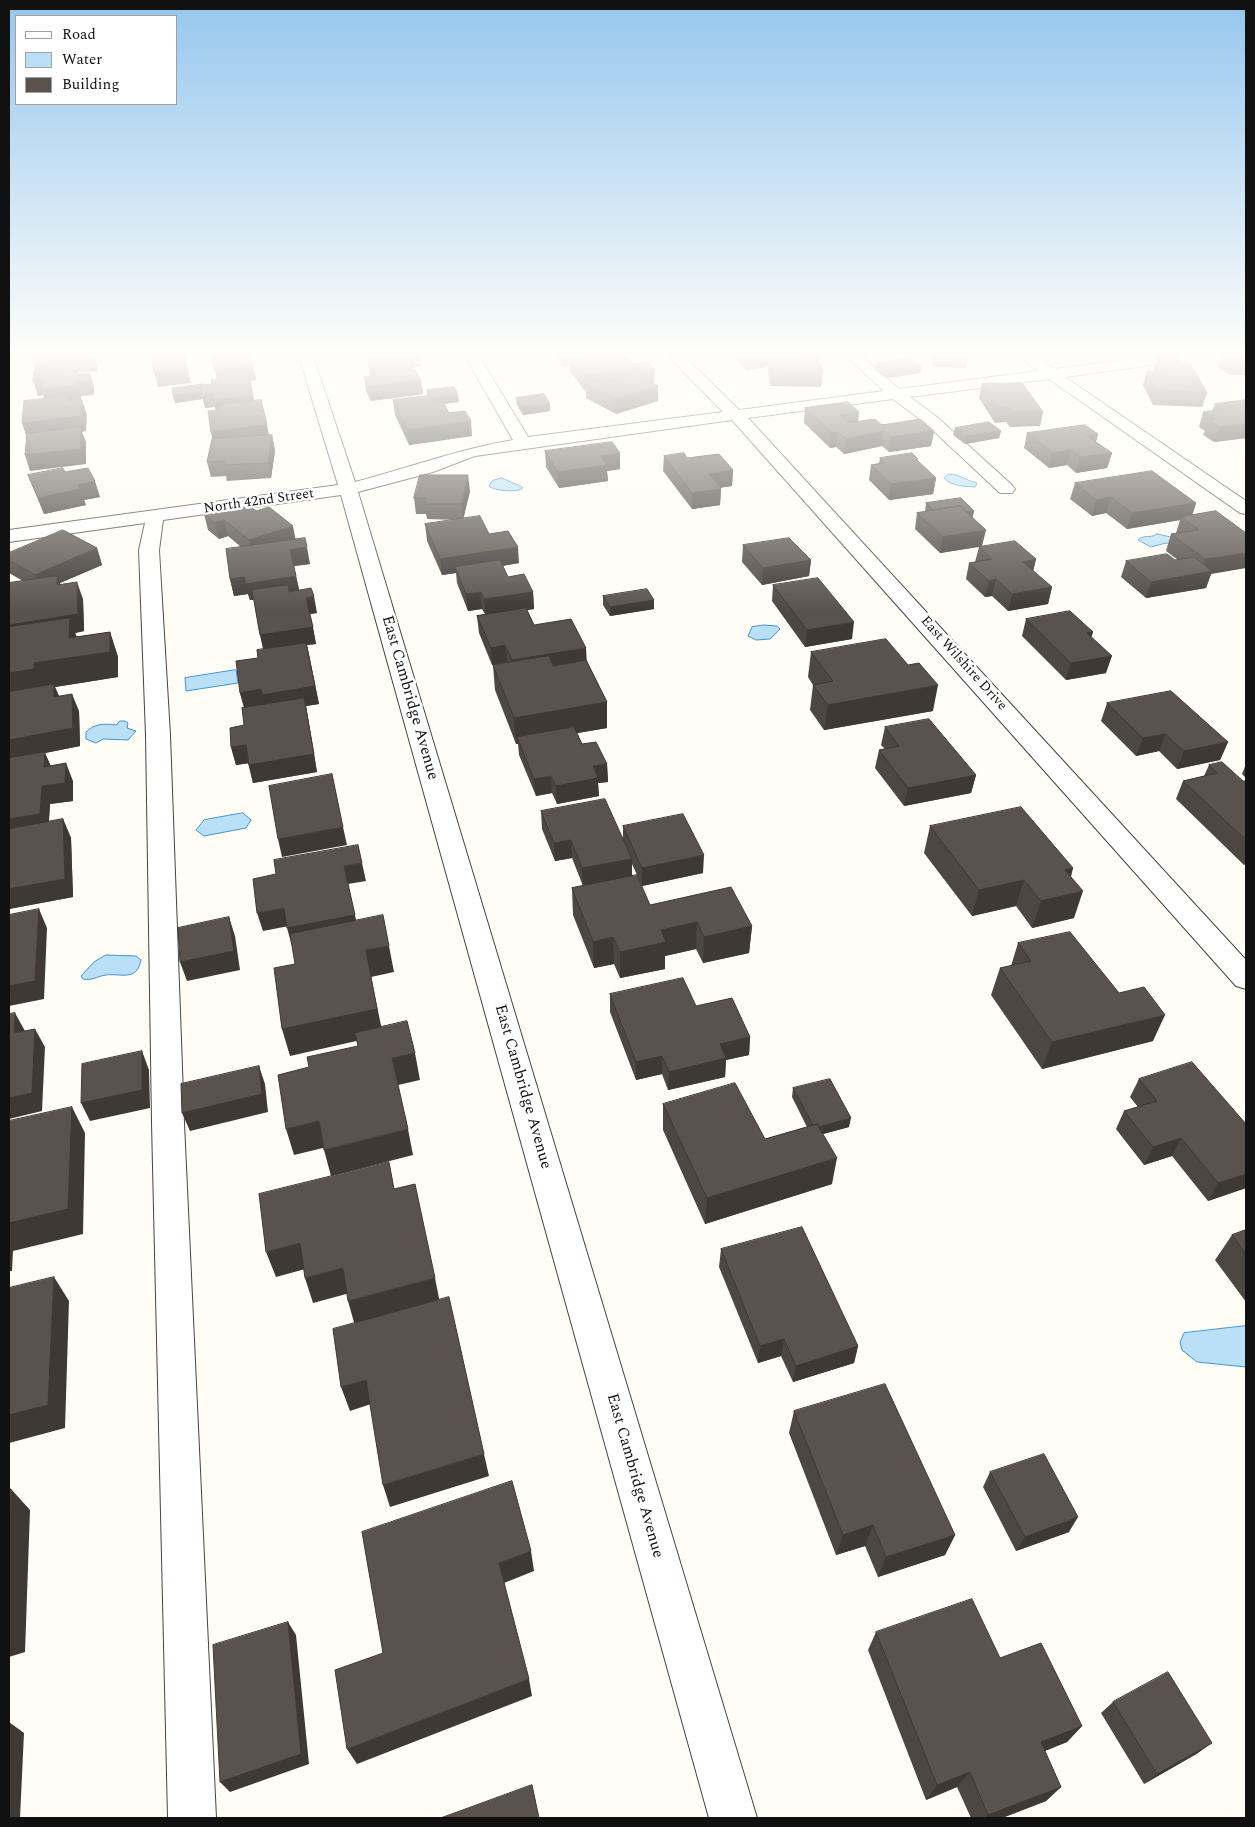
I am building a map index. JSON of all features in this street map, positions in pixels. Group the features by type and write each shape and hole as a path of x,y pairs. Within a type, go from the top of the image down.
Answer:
{"street":[{"name":"East Cambridge Avenue","path":"333,441 733,1818"},
{"name":"North 42nd Street","path":"9,536 348,489 427,468 470,452 535,441"},
{"name":"East Wilshire Drive","path":"762,441 1246,978"},
{"path":"954,441 1006,489"},
{"path":"1148,441 1246,509"},
{"path":"155,516 149,550 158,735 168,1123 192,1818"}],"water":[{"path":"949,474 977,483 975,487 954,485 944,478"},
{"path":"502,478 523,488 506,491 489,486 492,481"},
{"path":"1157,534 1171,537 1177,545 1166,543 1151,547 1138,540 1142,537"},
{"path":"764,625 777,626 780,629 770,639 756,640 748,636 752,627"},
{"path":"236,670 238,683 186,691 185,678"},
{"path":"120,721 125,721 128,723 127,728 136,731 128,740 103,739 96,743 86,739 86,732 92,727 103,724 116,725"},
{"path":"243,813 251,820 246,828 204,836 196,830 204,820"},
{"path":"106,955 136,956 141,960 139,967 132,974 106,975 92,979 83,979 81,976 94,962"},
{"path":"1246,1326 1246,1367 1197,1362 1182,1350 1180,1342 1184,1333"}],"building":[{"path":"26,441 81,441 81,449 25,455"},
{"path":"212,441 271,441 268,463 224,465 224,461 207,462"},
{"path":"1037,441 1095,441 1112,453 1080,457 1071,450 1052,453"},
{"path":"612,442 620,453 601,456 607,465 558,472 545,451"},
{"path":"684,453 687,458 719,454 733,470 709,474 721,489 692,493 664,456"},
{"path":"912,453 936,478 891,484 871,465 885,463 880,458"},
{"path":"63,468 65,472 88,468 95,481 78,485 80,489 38,498 28,475"},
{"path":"1152,471 1196,503 1132,513 1111,497 1096,500 1075,483"},
{"path":"420,475 468,475 462,504 425,504 426,498 414,498"},
{"path":"961,498 974,511 966,512 960,506 933,510 926,503"},
{"path":"244,502 256,511 269,507 293,526 249,540 224,520 215,523 204,514"},
{"path":"960,506 986,530 943,537 917,513"},
{"path":"1216,511 1246,533 1246,553 1205,559 1171,534 1199,530 1181,517"},
{"path":"480,516 489,534 508,531 518,547 440,559 425,524"},
{"path":"63,530 97,548 35,575 9,560 9,553"},
{"path":"305,538 307,547 290,550 296,576 246,584 244,577 230,579 226,549"},
{"path":"789,538 811,560 763,568 743,545"},
{"path":"1015,541 1036,559 1023,562 1052,587 1012,594 996,579 989,581 969,563 992,559 979,547"},
{"path":"1167,554 1175,560 1194,557 1212,571 1151,582 1126,561"},
{"path":"500,560 508,577 524,574 533,592 484,599 481,592 466,594 455,567"},
{"path":"57,576 57,585 77,582 78,614 9,625 9,583"},
{"path":"818,578 854,622 807,630 773,585"},
{"path":"288,585 289,592 311,588 314,596 306,598 313,627 260,635 252,590"},
{"path":"647,589 654,600 610,607 603,596"},
{"path":"526,608 534,625 571,619 586,648 512,660 505,645 491,648 477,616"},
{"path":"1070,611 1093,632 1087,633 1112,656 1071,663 1026,619"},
{"path":"70,618 69,638 110,632 110,652 34,663 34,669 9,673 9,627"},
{"path":"886,639 908,665 919,663 938,685 828,705 813,685 833,681 811,652"},
{"path":"306,643 315,686 262,695 261,689 240,693 236,661 258,658 257,650"},
{"path":"549,656 553,666 586,660 607,702 514,718 493,665"},
{"path":"54,684 54,697 72,694 73,728 9,740 9,692"},
{"path":"1171,691 1228,742 1184,751 1165,734 1143,738 1107,703"},
{"path":"304,698 314,754 249,765 246,745 231,747 230,728 244,725 242,708"},
{"path":"929,719 976,775 908,788 879,750 899,746 885,727"},
{"path":"574,727 582,744 596,742 607,764 593,766 598,778 556,786 551,776 534,779 517,737"},
{"path":"45,752 44,767 66,763 65,783 42,786 40,814 9,819 9,758"},
{"path":"1222,762 1243,781 1246,781 1246,840 1183,781 1217,773 1209,765"},
{"path":"332,774 343,827 278,839 269,786"},
{"path":"605,799 632,859 582,868 571,840 554,843 541,811"},
{"path":"1021,807 1073,868 1065,870 1083,891 1041,901 1024,880 979,890 930,826"},
{"path":"683,814 704,855 642,868 623,826"},
{"path":"63,819 65,879 9,889 9,829"},
{"path":"358,845 362,863 344,866 355,915 287,928 284,908 257,913 253,879 276,874 274,860"},
{"path":"637,875 650,905 731,887 752,926 704,937 697,922 661,930 666,942 620,952 613,937 593,942 572,888"},
{"path":"39,909 35,981 9,986 9,915"},
{"path":"383,915 389,946 366,950 377,1009 282,1029 274,968 295,964 290,934"},
{"path":"229,917 234,951 180,962 178,928"},
{"path":"1070,932 1119,993 1144,987 1165,1015 1052,1042 1000,968 1031,961 1018,943"},
{"path":"683,978 696,1006 732,998 750,1037 720,1044 726,1058 669,1072 662,1056 636,1062 610,994"},
{"path":"15,1013 14,1033 35,1029 32,1093 9,1098 9,1014"},
{"path":"407,1021 415,1053 392,1058 408,1129 324,1150 319,1121 286,1129 278,1075 309,1067 307,1057 358,1046 355,1033"},
{"path":"142,1051 142,1090 81,1103 82,1064"},
{"path":"1192,1062 1246,1124 1246,1174 1218,1183 1181,1138 1153,1147 1124,1111 1157,1101 1139,1079"},
{"path":"259,1066 262,1094 182,1113 181,1084"},
{"path":"830,1079 851,1118 819,1127 817,1124 813,1125 793,1088"},
{"path":"735,1083 765,1139 817,1124 837,1158 707,1198 663,1104"},
{"path":"72,1107 68,1209 9,1223 9,1121"},
{"path":"389,1162 394,1189 415,1184 435,1278 348,1301 343,1268 305,1278 300,1243 266,1252 259,1194"},
{"path":"802,1227 858,1346 796,1366 784,1339 760,1346 721,1249"},
{"path":"1246,1230 1246,1254 1232,1235"},
{"path":"54,1277 48,1405 9,1415 9,1288"},
{"path":"449,1297 484,1454 383,1485 366,1380 341,1387 333,1329"},
{"path":"885,1384 955,1535 886,1557 873,1525 843,1535 794,1411"},
{"path":"1044,1454 1078,1517 1025,1537 990,1472"},
{"path":"512,1481 531,1551 499,1563 529,1679 347,1749 335,1670 383,1653 362,1532"},
{"path":"9,1489 11,1489 9,1539"},
{"path":"972,1599 1000,1658 1041,1643 1082,1726 1041,1742 1061,1787 988,1815 970,1772 937,1785 876,1632"},
{"path":"288,1622 301,1754 220,1782 213,1645"},
{"path":"1168,1672 1212,1743 1157,1774 1113,1702"},
{"path":"532,1785 539,1818 441,1818"}]}
